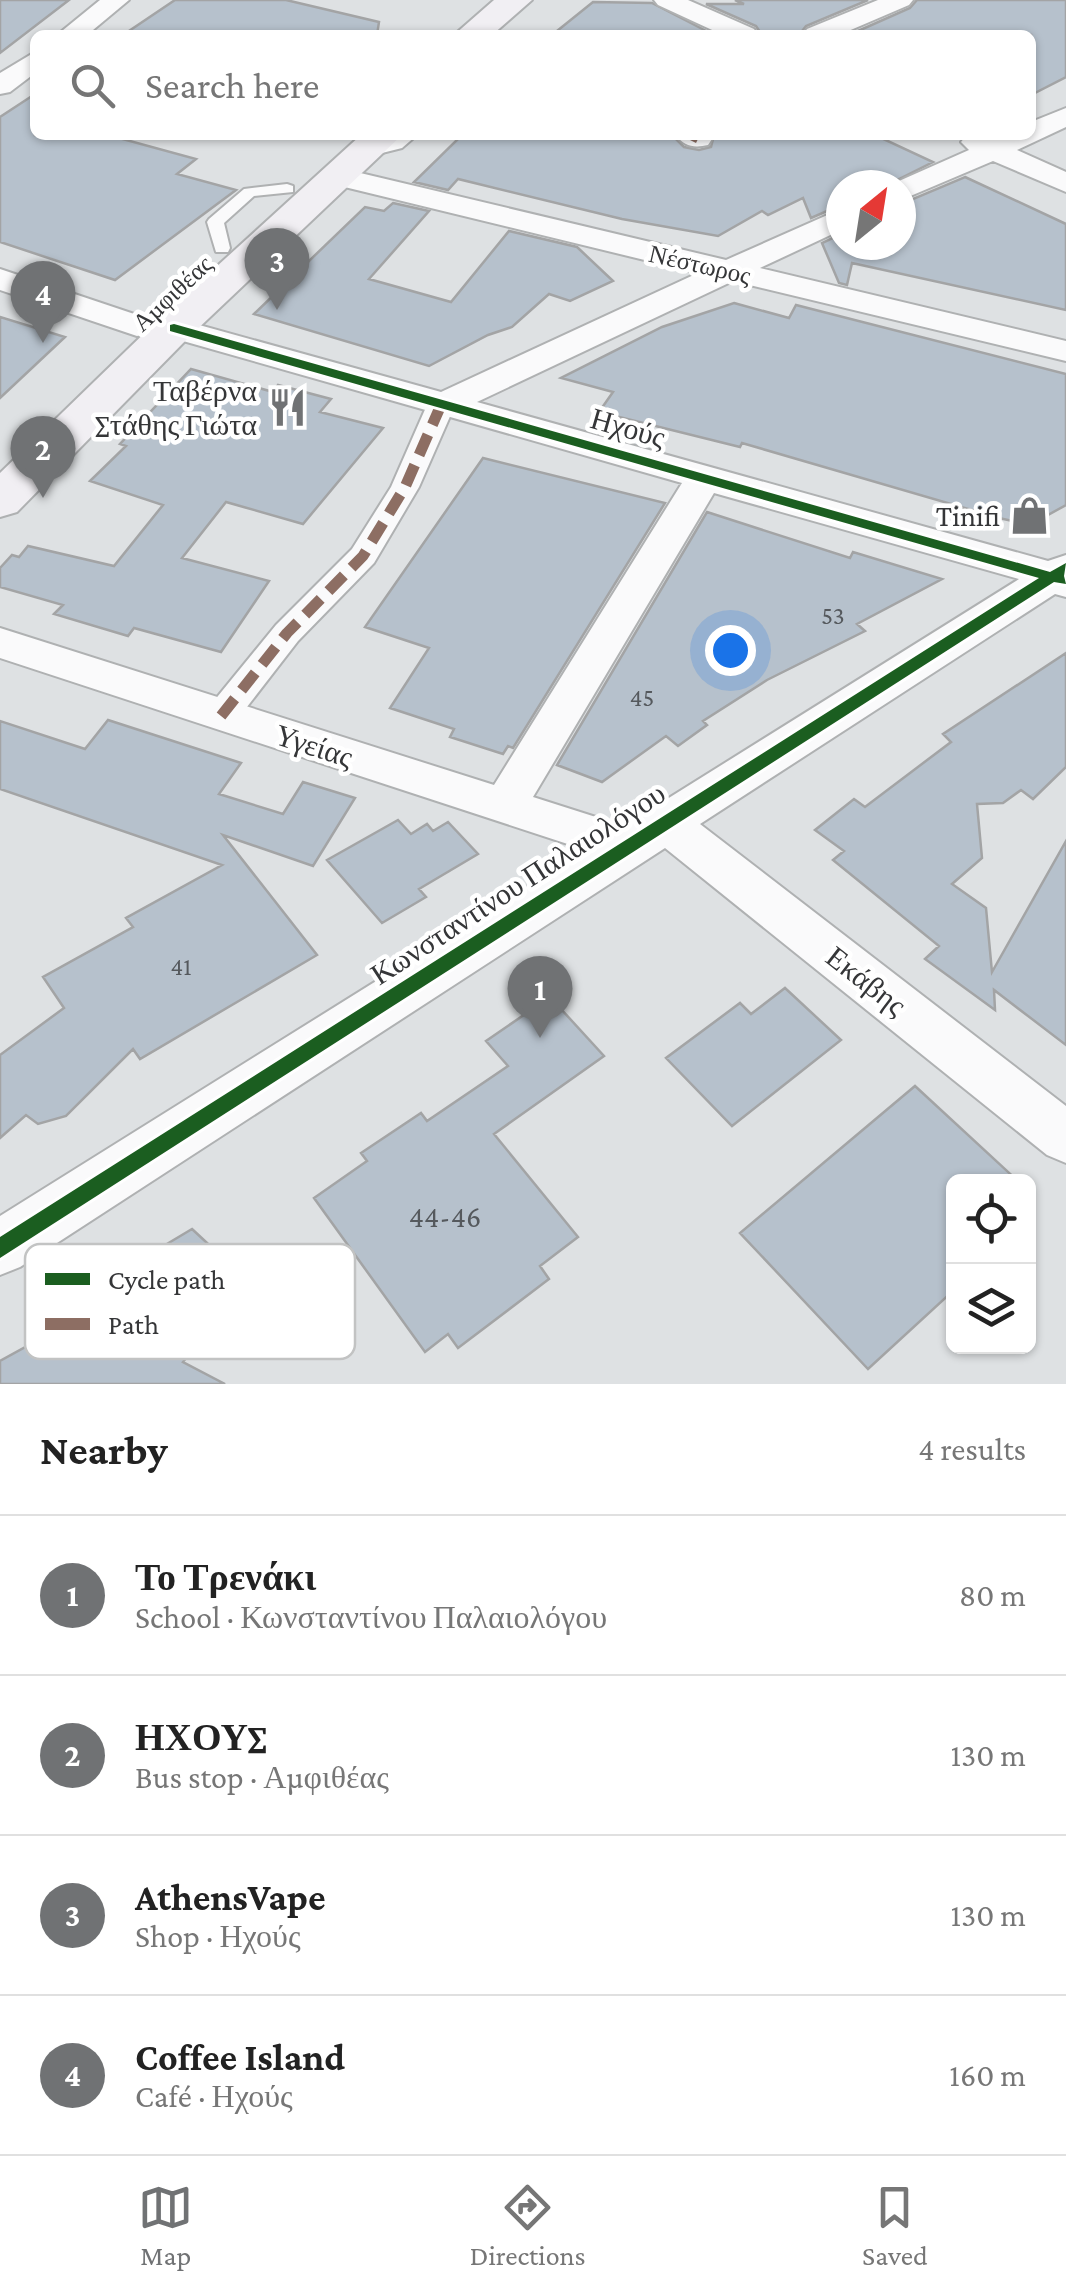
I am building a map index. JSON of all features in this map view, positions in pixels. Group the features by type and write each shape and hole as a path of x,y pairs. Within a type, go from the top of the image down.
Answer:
{"main road":[{"path":"477,30 516,0"},
{"path":"508,30 545,0"},
{"name":"Αμφιθέας","path":"0,501 222,248 287,189 357,150"},
{"name":"Αμφιθέας","path":"0,457 156,327 357,150"}],"street":[{"path":"77,30 116,0"},
{"path":"667,0 733,30"},
{"path":"828,30 900,0"},
{"path":"0,86 30,64"},
{"path":"1036,130 1066,117"},
{"path":"973,140 1066,183"},
{"path":"916,184 1014,140"},
{"name":"Νέστωρος","path":"357,150 727,270 1066,351"},
{"path":"221,716 288,632 363,556 405,487 441,404 826,225"},
{"name":"Ηχούς","path":"0,278 156,327 1062,575"},
{"path":"504,807 704,478"},
{"name":"Κωνσταντίνου Παλαιολόγου","path":"0,1248 647,834 1062,575"},
{"name":"Υγείας","path":"0,643 504,807 647,834"},
{"name":"Εκάβης","path":"647,834 1066,1138"}],"lane":[{"path":"357,150 397,145 403,140"}],"building":[{"path":"0,0 69,0 0,53"},
{"path":"175,0 286,0 379,22 378,30 130,30"},
{"path":"735,0 868,0 803,30 759,30 706,4 744,4"},
{"path":"917,0 1066,0 1066,77 1036,92 1036,30 860,30 910,8"},
{"path":"593,2 652,3 704,30 558,30"},
{"path":"30,97 30,140 126,140 196,159 177,174 236,190 115,280 0,242 0,117"},
{"path":"457,140 677,140 684,147 699,150 711,147 713,140 886,140 933,162 916,170 826,170 826,212 811,218 803,198 768,215 762,211 718,236 622,219 458,179 448,190 414,182"},
{"path":"965,177 1066,224 1066,310 852,263 847,285 839,283 829,260 916,260 916,198"},
{"path":"393,203 429,211 369,279 451,302 509,231 577,247 613,281 570,301 549,294 512,327 429,366 254,314 365,207 384,211"},
{"path":"734,303 789,318 796,305 1066,374 1066,505 1030,525 999,518 742,443 740,447 599,412 613,392 561,378 662,327"},
{"path":"0,317 65,337 0,398"},
{"path":"191,369 273,392 278,385 331,399 320,412 383,428 303,524 226,502 182,558 269,581 221,652 134,628 128,636 54,614 63,605 0,587 0,568 12,555 19,557 28,546 114,566 163,505 90,481 126,446 120,444"},
{"path":"483,458 665,503 513,748 508,746 503,754 450,737 454,729 390,708 429,648 365,627"},
{"path":"707,512 850,558 853,552 942,579 857,624 865,631 767,680 703,721 707,725 678,746 666,736 602,782 557,765"},
{"path":"1066,653 1066,767 1033,799 1021,790 1003,803 977,804 982,858 952,884 986,908 992,972 1066,841 1066,1045 994,990 995,1010 925,959 939,946 833,860 844,851 815,830 854,799 865,807 951,742 943,734"},
{"path":"108,720 241,763 219,794 283,814 303,782 355,798 313,866 223,835 317,955 140,1059 133,1049 66,1116 38,1124 26,1115 0,1138 0,1055 64,1008 43,977 133,927 126,918 222,865 0,789 0,721 85,749"},
{"path":"398,820 411,834 427,824 433,831 448,822 478,854 419,889 426,897 382,923 327,860"},
{"path":"785,988 841,1040 732,1126 666,1058 740,1003 751,1014"},
{"path":"550,997 604,1056 494,1134 578,1237 540,1266 549,1279 458,1348 448,1334 425,1352 355,1255 355,1244 347,1244 314,1198 367,1161 361,1153 421,1113 427,1121 508,1066 486,1041"},
{"path":"915,1086 1010,1174 946,1174 946,1297 868,1369 740,1233"},
{"path":"192,1229 208,1244 167,1244"},
{"path":"25,1347 25,1359 185,1359 183,1362 225,1384 0,1384 0,1361"}],"marked path":[{"path":"221,716 287,633 363,556 405,487 441,405"}],"cycle path":[{"path":"174,328 1062,580"},
{"path":"0,1248 1066,568"}],"place":[{"name":"AthensVape","path":"277,310"},
{"name":"Coffee Island","path":"43,343"},
{"name":"Ταβέρνα Στάθης Γιώτα","path":"287,408"},
{"name":"ΗΧΟΥΣ","path":"43,498"},
{"name":"Tinifi","path":"1030,516"},
{"name":"Το Τρενάκι","path":"540,1038"}]}
